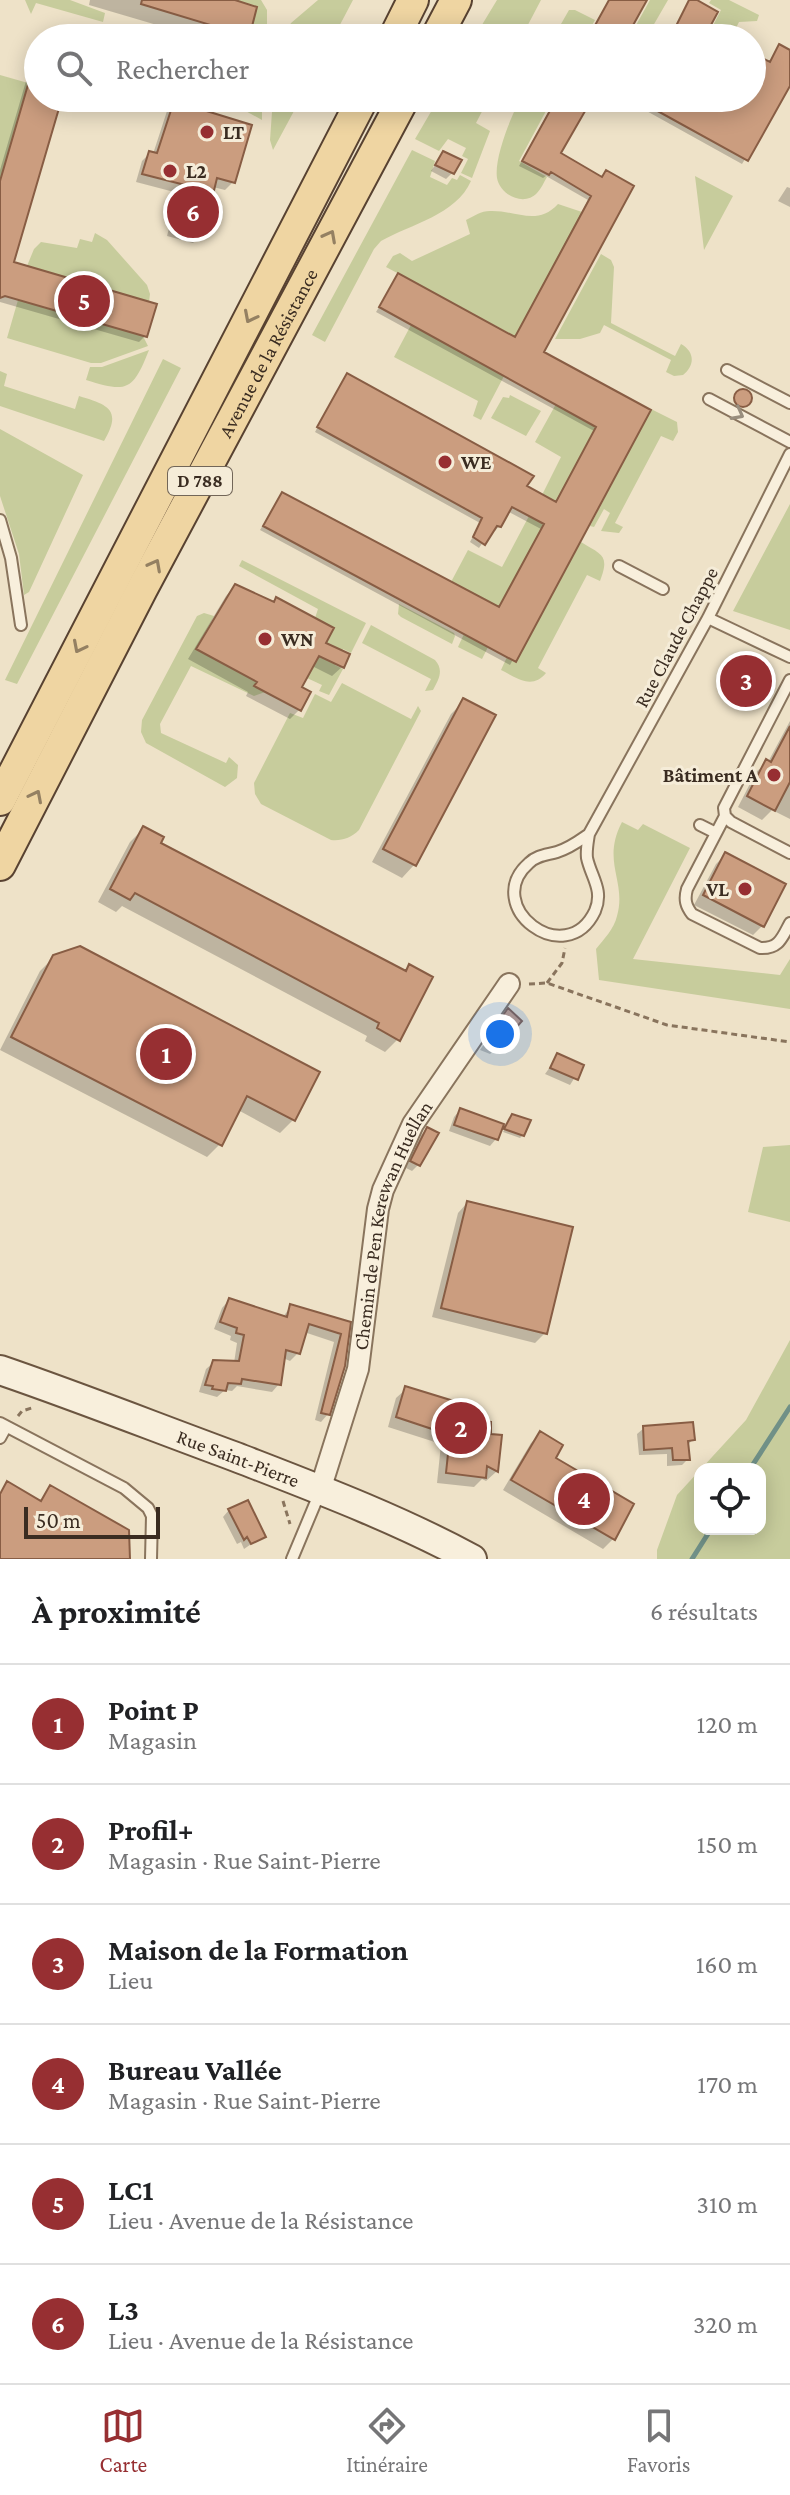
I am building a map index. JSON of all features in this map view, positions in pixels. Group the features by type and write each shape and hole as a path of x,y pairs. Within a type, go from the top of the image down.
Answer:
{"main road":[{"path":"401,24 413,0"},
{"path":"443,24 456,0"},
{"name":"Avenue de la Résistance","path":"0,800 356,112"},
{"name":"Avenue de la Résistance","path":"0,865 142,589 397,112"},
{"name":"Rue Saint-Pierre","path":"0,1370 320,1490 408,1527 472,1559"}],"street":[{"name":"Chemin de Pen Kerewan Huellan","path":"320,1490 358,1369 383,1190 413,1124 509,984"}],"lane":[{"path":"727,370 790,403"},
{"path":"709,399 790,442"},
{"name":"Rue Claude Chappe","path":"589,834 708,618 790,454"},
{"path":"0,520 11,558 21,625"},
{"path":"619,566 663,589"},
{"path":"708,618 790,657"},
{"path":"790,680 726,788 725,816 687,889 685,902 692,914 760,948 770,949 778,945 790,923"},
{"path":"725,816 790,853"},
{"path":"700,825 716,833"},
{"path":"589,834 587,856 599,895 596,908 580,929 568,934 555,936 530,926 521,915 516,901 520,873 542,855 572,846 589,834"},
{"path":"0,1438 3,1425 138,1498 152,1516 151,1559"},
{"path":"295,1558 320,1490"}],"path":[{"path":"547,983 562,963 568,934"},
{"path":"509,984 547,983 667,1025 790,1042"}],"green space":[{"path":"25,0 70,0 105,13 103,22 36,3 31,14"},
{"path":"235,0 261,0 267,10 267,24 253,24 257,7"},
{"path":"318,0 353,0 340,24 291,23"},
{"path":"497,0 541,0 528,24 482,24"},
{"path":"650,0 668,0 654,24 637,24"},
{"path":"711,0 729,0 759,15 757,21 714,24 721,10 709,3"},
{"path":"569,10 595,20 593,24 561,24"},
{"path":"0,75 24,82 24,97 0,181"},
{"path":"247,112 262,112 262,120"},
{"path":"272,112 293,112 273,150 270,140"},
{"path":"431,112 482,112 476,123 490,131 472,178 461,173 468,159 462,156 466,148 448,139 439,151 415,139"},
{"path":"514,112 545,112 519,161 547,177 537,193 526,199 508,194 497,178 508,126"},
{"path":"412,150 435,161 430,177 447,185 452,178 457,180 460,175 471,181 464,193 444,210 381,241 325,342 312,335"},
{"path":"695,176 733,196 704,250"},
{"path":"558,204 582,212 525,318 522,340 386,267 393,256 400,253 412,261 470,234 466,220 481,213 500,211 534,216 550,211"},
{"path":"95,233 107,240 147,285 149,302 27,266 34,249 41,242 77,248 80,239 92,242"},
{"path":"601,254 611,260 614,267 611,323 675,356 681,344 686,347 692,359 683,375 674,376 666,372 671,360 604,325 600,333 580,339 555,339"},
{"path":"18,300 143,336 148,346 101,363 91,363 7,338"},
{"path":"411,325 504,376 481,420 473,416 478,401 394,357"},
{"path":"149,350 138,374 127,385 111,387 86,380 90,367 102,367"},
{"path":"163,359 181,368 17,684 5,680"},
{"path":"0,371 7,374 4,386 75,409 79,396 105,406 110,410 112,422 104,441 0,406"},
{"path":"510,395 541,411 526,436 491,418 503,397 509,398"},
{"path":"556,404 596,427 549,515 535,509 561,457 535,442"},
{"path":"651,409 677,422 678,432 673,441 661,436 615,523 623,527 619,533 601,531 610,513 604,509 594,527 590,526"},
{"path":"0,429 83,475 29,592 24,595 19,554 0,496"},
{"path":"790,504 790,630 733,611"},
{"path":"529,516 544,524 499,607 451,582 468,550 502,567"},
{"path":"581,542 602,557 603,572 600,581 587,575 538,668 546,673 530,682 501,670 507,657 516,661"},
{"path":"242,560 366,623 351,653 343,649 335,665 343,669 329,695 319,691 322,685 307,678 334,628 315,618 318,609 239,566"},
{"path":"399,604 454,633 452,644 401,617 398,614"},
{"path":"204,613 214,616 196,649 257,682 255,687 265,692 254,696 191,666 160,724 161,733 226,763 229,757 238,765 237,778 225,787 146,743 141,732 142,720 197,616"},
{"path":"371,625 435,660 440,671 433,690 425,691 431,679 362,643"},
{"path":"464,634 488,647 482,659 458,647"},
{"path":"342,683 411,719 418,706 421,711 359,830 346,838 331,840 261,804 255,794 254,783 290,713 303,718 315,694 331,702"},
{"path":"622,822 638,830 643,824 690,848 633,959 780,975 790,959 790,1009 599,980 596,949 614,925 619,904 614,849"},
{"path":"790,1145 790,1222 748,1212 763,1147"},
{"path":"790,1340 790,1559 657,1559 657,1550 677,1495 694,1477 694,1535 766,1535 766,1463 707,1463 746,1420"}],"building":[{"path":"142,0 235,0 257,7 253,24 207,24 141,4"},
{"path":"609,0 647,0 634,24 596,24"},
{"path":"689,0 697,0 718,12 712,24 677,24"},
{"path":"779,44 790,50 790,86 748,161 659,112 766,112 766,60 770,62"},
{"path":"24,98 24,112 58,112 14,262 157,304 147,337 5,296 0,298 0,181"},
{"path":"170,112 210,112 252,125 235,183 217,178 203,236 174,228 185,185 142,174 149,151 157,153"},
{"path":"549,112 585,112 561,153 602,177 606,170 634,186 544,352 651,410 516,662 263,526 282,492 499,607 544,524 512,507 501,527 497,526 485,545 473,537 482,518 317,427 347,373 534,476 527,486 556,502 596,427 379,307 398,273 515,337 591,196 551,172 549,175 522,161"},
{"path":"443,151 462,160 454,174 435,165"},
{"path":"743,389 752,398 743,407 734,398"},
{"name":"WN","path":"235,584 274,602 276,597 334,628 326,643 350,654 344,668 319,656 302,687 311,692 301,711 254,686 257,682 196,649"},
{"path":"740,663 766,676 753,700 727,686"},
{"path":"463,698 496,715 416,866 383,849"},
{"name":"Bâtiment A","path":"790,726 790,782 775,811 747,796 766,759 771,762"},
{"path":"143,826 164,837 161,843 406,971 409,964 433,977 400,1041 377,1028 379,1023 135,893 130,900 110,889"},
{"name":"VL","path":"725,852 786,884 764,927 703,895"},
{"path":"80,946 320,1072 295,1121 247,1096 222,1146 11,1037 53,955"},
{"path":"508,1008 522,1021 497,1049 484,1043"},
{"path":"557,1053 584,1065 578,1080 550,1068"},
{"path":"460,1108 504,1124 498,1140 454,1125"},
{"path":"512,1114 531,1120 524,1136 504,1129"},
{"path":"427,1127 439,1133 420,1166 410,1161"},
{"path":"467,1201 573,1227 547,1334 441,1308"},
{"path":"229,1298 287,1317 290,1304 351,1322 345,1366 330,1415 321,1413 341,1334 309,1324 300,1354 286,1350 281,1385 242,1379 241,1384 228,1383 226,1391 205,1385 213,1360 239,1361 244,1335 236,1333 237,1328 220,1322"},
{"path":"405,1386 457,1402 452,1419 491,1422 491,1434 502,1435 498,1472 487,1466 486,1478 446,1473 450,1435 396,1417"},
{"path":"693,1422 695,1440 688,1441 690,1460 673,1460 672,1448 644,1450 643,1426"},
{"path":"540,1431 563,1445 556,1458 634,1504 615,1540 511,1480"},
{"path":"7,1481 41,1501 50,1485 129,1530 130,1559 0,1559 0,1494"},
{"path":"248,1500 266,1537 251,1544 247,1537 244,1540 228,1509"}],"waterway":[{"path":"754,1463 790,1407"},
{"path":"692,1559 707,1535"}],"place":[{"name":"LT","path":"207,132"},
{"name":"L2","path":"170,171"},
{"name":"L3","path":"193,212"},
{"name":"LC1","path":"84,301"},
{"name":"WE","path":"445,462"},
{"name":"WN","path":"265,639"},
{"name":"Maison de la Formation","path":"746,681"},
{"name":"Bâtiment A","path":"774,775"},
{"name":"VL","path":"745,889"},
{"name":"Point P","path":"166,1054"},
{"name":"Profil+","path":"461,1428"},
{"name":"Bureau Vallée","path":"584,1499"}]}
